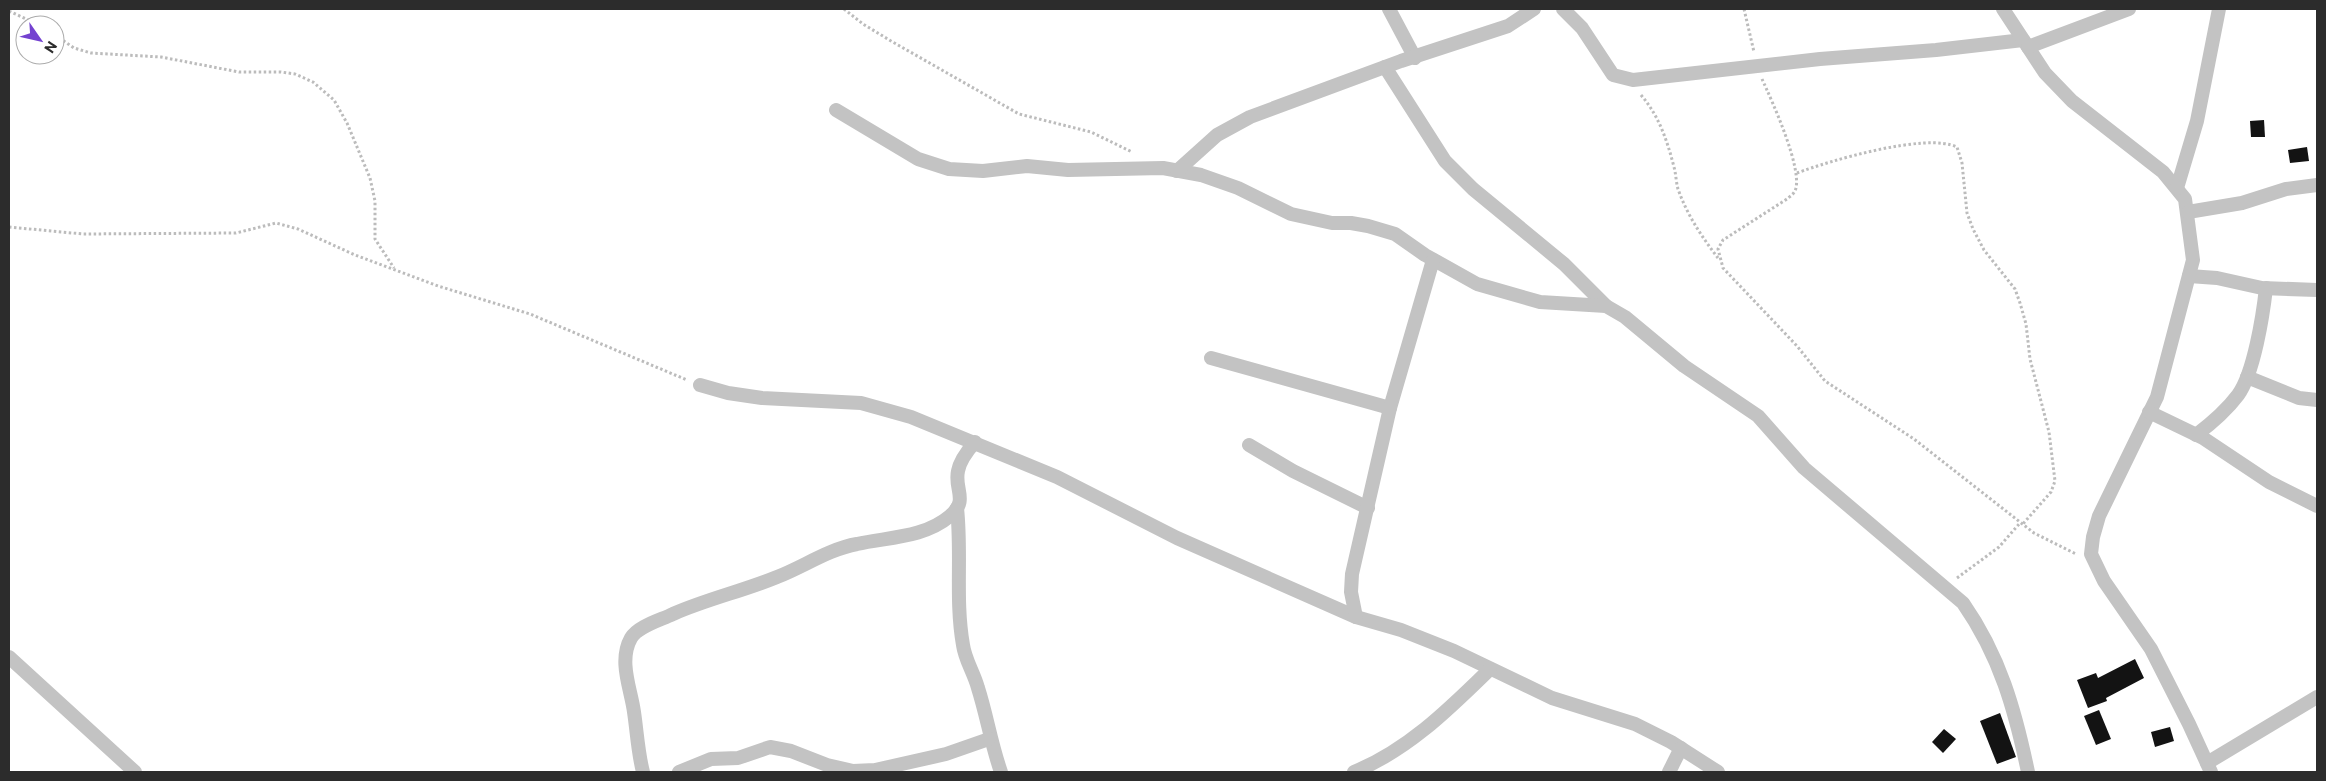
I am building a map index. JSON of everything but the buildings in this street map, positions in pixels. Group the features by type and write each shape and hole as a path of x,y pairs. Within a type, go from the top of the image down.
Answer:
{"street":[{"path":"1390,9 1415,58"},
{"path":"1178,171 1217,135 1250,117 1386,67 1508,26 1534,9"},
{"path":"1563,9 1582,28 1607,69 1613,75 1627,80 2026,43 2129,9"},
{"path":"2003,9 2045,73 2072,101 2163,172 2185,199 2188,212 2193,260 2157,397 2099,516 2093,537 2093,559 2104,581 2151,650 2209,768 2317,697"},
{"path":"2177,188 2197,121 2219,9"},
{"path":"1386,67 1445,161 1473,189 1564,264 1606,306 1624,317 1684,366 1758,416 1804,468 1963,603 1978,624 1995,656 2008,688 2028,772"},
{"path":"836,110 918,159 949,169 983,171 1027,166 1068,170 1155,168 1201,175 1238,188 1292,214 1332,223 1368,226 1395,234 1433,260 1477,284 1540,302 1606,306"},
{"path":"2188,212 2242,202 2286,189 2317,185"},
{"path":"1356,617 1351,592 1352,574 1390,408 1433,260"},
{"path":"2189,276 2266,288 2317,290"},
{"path":"2196,435 2218,418 2239,394 2247,377 2263,321 2266,288"},
{"path":"1211,358 1390,408"},
{"path":"2247,377 2299,398 2317,400"},
{"path":"700,385 728,393 762,398 861,403 911,416 1057,477 1177,538 1356,617 1401,630 1454,651 1552,698 1635,724 1681,748 1718,772"},
{"path":"2149,412 2223,450 2269,482 2317,506"},
{"path":"643,772 634,710 626,676 627,651 631,637 646,626 679,611 777,577 839,550 856,544 909,535 937,525 956,508 961,498 957,483 958,470 975,442"},
{"path":"1249,445 1293,471 1368,508"},
{"path":"956,508 960,532 960,602 963,646 978,688 990,738 1001,772"},
{"path":"9,657 135,772"},
{"path":"1354,772 1398,749 1431,726 1490,669"},
{"path":"679,772 711,759 738,758 770,747 791,751 835,767 853,771 874,770 946,754 990,738"},
{"path":"1670,772 1681,748"}],"path":[{"path":"844,9 863,24 891,41 1018,114 1091,132 1121,145 1155,168"},
{"path":"1719,259 1718,249 1722,240 1794,193 1797,173 1773,105 1757,67 1744,9"},
{"path":"65,42 74,48 90,53 161,57 240,72 281,72 296,74 313,82 334,100 370,178 375,201 375,239 394,268"},
{"path":"1627,80 1656,114 1672,160 1678,188 1699,234 1719,259 1723,268 1798,346 1824,381 1900,429 2021,524 2072,552 2093,559"},
{"path":"1797,173 1824,163 1892,147 1948,143 1959,152 1967,213 1973,228 1984,250 2015,289 2020,303 2027,331 2030,359 2049,432 2054,481 2051,492 2000,547 1963,574 1944,585"},
{"path":"9,227 83,234 236,233 276,223 298,228 355,255 438,286 530,314 700,385"}]}
